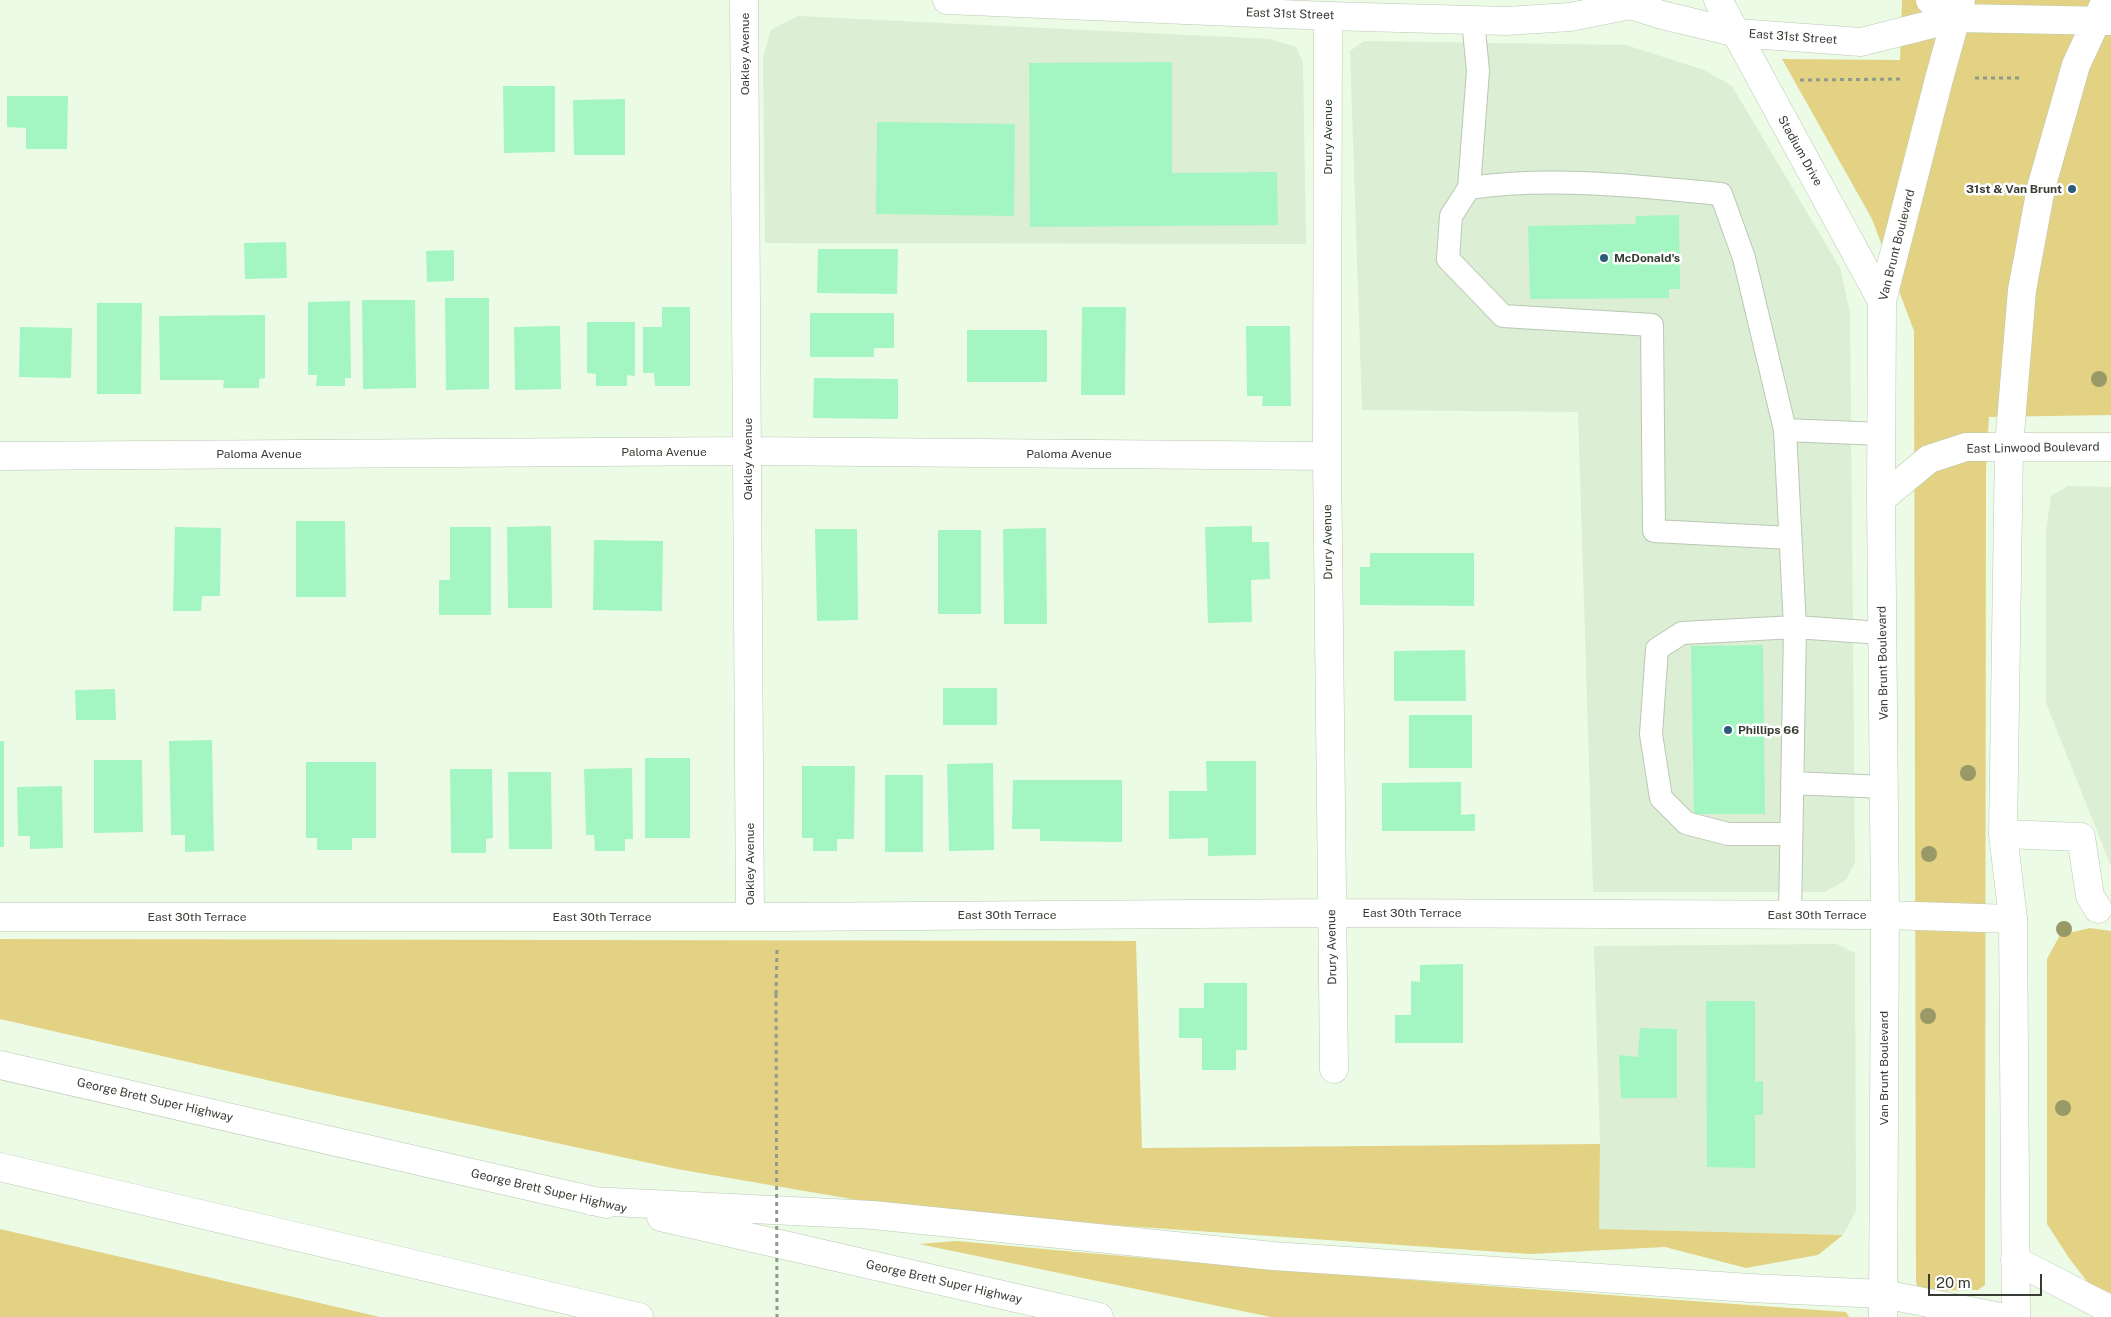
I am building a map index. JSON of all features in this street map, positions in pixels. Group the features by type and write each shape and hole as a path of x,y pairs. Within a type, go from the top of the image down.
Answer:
{"main road":[{"name":"Oakley Avenue","path":"744,0 750,917"},
{"name":"East 31st Street","path":"948,0 1328,16 1506,21 1570,17 1623,3 1737,33 1861,42 1959,9 2098,10"},
{"name":"Stadium Drive","path":"1718,0 1882,301"},
{"path":"1930,0 1959,9"},
{"name":"Van Brunt Boulevard","path":"1883,1306 1885,915 1881,499 1882,301 1959,9"},
{"path":"2016,1317 2014,919 2003,834 2009,446 2022,290 2041,188 2076,65 2098,10"},
{"name":"Drury Avenue","path":"1328,16 1327,456 1334,1069"},
{"name":"East Linwood Boulevard","path":"1881,499 1929,458 1966,447 2111,447"},
{"name":"Paloma Avenue","path":"0,456 748,451 1327,456"},
{"path":"2003,834 2082,837 2090,896 2098,909"},
{"name":"East 30th Terrace","path":"0,916 778,918 1332,913 1885,915 2014,919"},
{"name":"George Brett Super Highway","path":"0,1065 1098,1317"},
{"path":"0,1167 639,1317"},
{"path":"591,1201 873,1215 1273,1256 1740,1287 1883,1306 2000,1317"},
{"path":"2016,1260 2111,1310"}],"lane":[{"path":"1474,20 1478,71 1469,188 1451,216 1448,259 1504,316 1652,325 1654,531 1790,538"},
{"path":"1469,188 1504,183 1629,185 1721,194 1744,258 1785,430 1794,628 1790,915"},
{"path":"1785,430 1881,434"},
{"path":"1791,834 1728,834 1686,823 1661,798 1651,734 1657,649 1682,633 1794,628 1882,633"},
{"path":"1792,783 1884,787"}],"path":[{"path":"1975,78 2022,78"},
{"path":"1797,80 1905,79"},
{"path":"777,1317 776,994 778,918"}],"shaded area":[{"path":"1902,0 2111,0 2111,415 1989,417 1986,469 1985,1285 1978,1290 1918,1291 1916,1281 1914,331 1872,219 1782,59 1900,60"},
{"path":"798,16 1270,39 1296,47 1303,62 1306,244 765,243 763,57 771,30"},
{"path":"1364,41 1626,45 1704,70 1732,86 1840,268 1850,312 1855,863 1845,881 1824,892 1593,892 1578,412 1362,410 1350,51"},
{"path":"2068,486 2111,487 2111,866 2046,703 2046,530 2051,496"},
{"path":"2090,928 2111,931 2111,1293 2089,1284 2047,1224 2047,959 2060,935"},
{"path":"0,939 1136,941 1142,1148 1600,1144 1599,1229 1843,1235 1818,1255 1746,1268 1665,1247 1530,1254 1111,1225 863,1201 677,1169 315,1091 0,1019"},
{"path":"1837,944 1855,953 1856,1211 1843,1235 1598,1229 1600,1144 1594,946"},
{"path":"0,1229 380,1317 0,1317"},
{"path":"957,1241 1401,1279 1846,1312 1849,1317 1271,1317 919,1244"}],"building":[{"path":"1172,62 1172,173 1277,172 1278,225 1030,227 1029,63"},
{"path":"503,86 555,86 555,152 504,153"},
{"path":"7,96 68,96 67,149 26,149 26,128 7,127"},
{"path":"625,99 625,155 574,155 573,100"},
{"path":"877,122 1015,124 1014,216 876,214"},
{"name":"McDonald's","path":"1679,215 1680,289 1669,289 1669,298 1530,299 1528,226 1636,224 1635,216"},
{"path":"286,242 287,278 245,279 244,243"},
{"path":"818,249 898,249 897,294 817,293"},
{"path":"454,250 454,281 427,282 426,251"},
{"path":"445,298 489,298 489,389 446,390"},
{"path":"362,300 415,300 416,388 363,389"},
{"path":"350,301 351,378 345,378 345,386 316,386 317,375 308,375 308,302"},
{"path":"97,303 142,303 141,394 97,394"},
{"path":"662,307 690,307 690,386 655,386 654,373 643,373 643,327 662,327"},
{"path":"1082,307 1126,307 1125,395 1081,395"},
{"path":"810,313 894,313 894,348 874,348 874,357 810,357"},
{"path":"265,315 265,378 259,379 259,388 223,388 224,380 160,380 159,316"},
{"path":"587,322 635,322 635,376 627,375 627,386 596,386 596,374 587,373"},
{"path":"560,326 561,389 515,390 514,327"},
{"path":"1246,326 1290,326 1291,406 1262,406 1263,396 1247,396"},
{"path":"20,327 72,328 71,378 19,377"},
{"path":"967,330 1047,330 1047,382 967,382"},
{"path":"814,378 898,379 898,419 813,418"},
{"path":"296,521 345,521 346,597 296,597"},
{"path":"551,526 552,608 508,608 507,527"},
{"path":"1252,526 1252,542 1269,542 1270,579 1251,580 1252,622 1208,623 1205,527"},
{"path":"175,527 221,528 220,596 202,596 201,611 173,611"},
{"path":"450,527 491,527 491,615 439,615 439,580 450,580"},
{"path":"1046,528 1047,624 1004,624 1003,529"},
{"path":"815,529 857,529 858,620 817,621"},
{"path":"938,530 981,530 981,614 938,614"},
{"path":"594,540 663,541 662,611 593,610"},
{"path":"1370,553 1474,553 1474,606 1360,605 1360,567 1370,567"},
{"name":"Phillips 66","path":"1763,645 1765,814 1694,814 1691,646"},
{"path":"1465,650 1466,701 1394,701 1394,651"},
{"path":"943,688 997,688 997,725 943,725"},
{"path":"115,689 116,720 76,720 75,690"},
{"path":"1409,715 1472,715 1472,768 1409,768"},
{"path":"212,740 214,851 185,852 185,835 171,835 169,741"},
{"path":"0,741 4,741 4,847 0,847"},
{"path":"645,758 690,758 690,838 645,838"},
{"path":"94,760 142,760 143,832 94,833"},
{"path":"1206,761 1256,761 1256,855 1208,856 1208,838 1169,839 1169,791 1207,791"},
{"path":"306,762 376,762 376,838 352,838 352,850 317,850 317,838 306,838"},
{"path":"993,763 994,850 949,851 947,764"},
{"path":"802,766 855,766 854,839 837,839 837,851 813,851 813,838 802,838"},
{"path":"632,768 633,839 625,839 625,851 595,851 594,835 586,835 584,769"},
{"path":"450,769 492,769 493,838 486,839 486,853 451,853"},
{"path":"508,772 551,772 552,849 509,849"},
{"path":"885,775 923,775 923,852 885,852"},
{"path":"1013,780 1122,780 1122,842 1040,841 1040,829 1012,829"},
{"path":"1461,782 1461,815 1475,814 1475,831 1382,831 1382,783"},
{"path":"62,786 63,848 30,849 30,836 18,836 17,787"},
{"path":"1463,964 1463,1043 1395,1043 1395,1015 1411,1015 1411,981 1420,982 1420,965"},
{"path":"1204,983 1247,983 1247,1050 1236,1050 1236,1070 1202,1070 1202,1038 1179,1038 1179,1008 1204,1008"},
{"path":"1706,1001 1755,1001 1755,1082 1763,1081 1763,1115 1755,1115 1755,1168 1707,1167"},
{"path":"1640,1028 1677,1029 1677,1098 1621,1098 1619,1055 1638,1057"}],"place":[{"name":"31st & Van Brunt","path":"2072,189"},
{"name":"McDonald's","path":"1604,258"},
{"name":"Phillips 66","path":"1728,730"}]}
